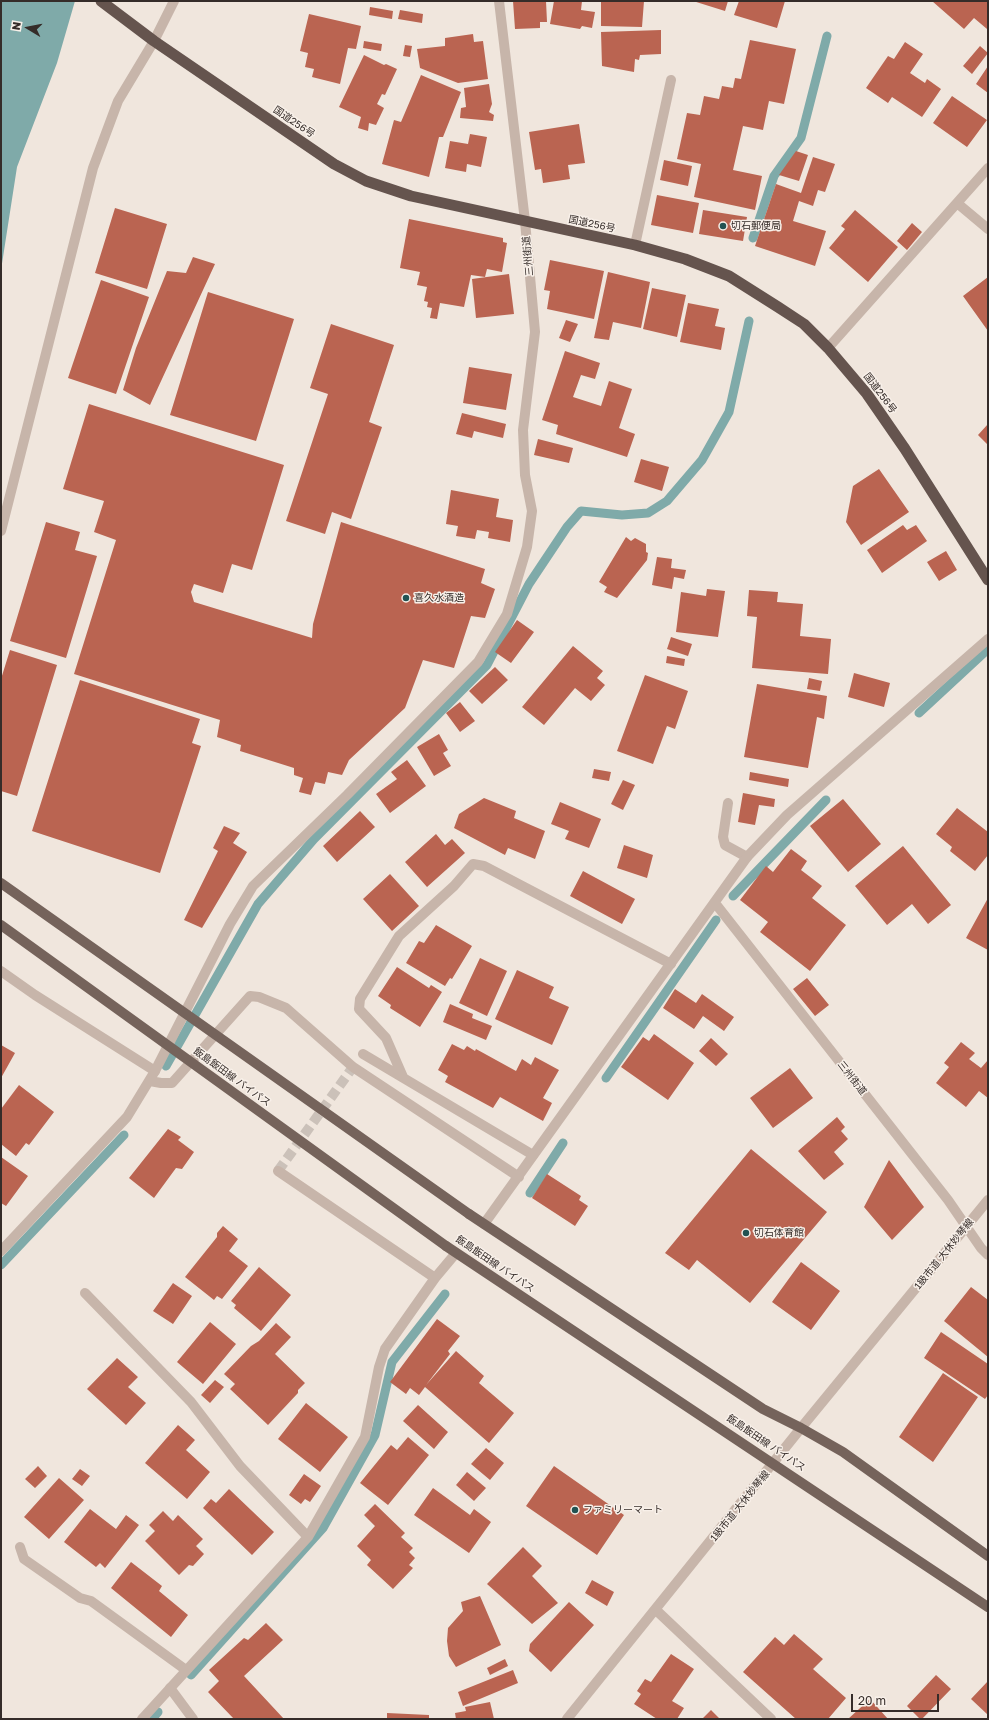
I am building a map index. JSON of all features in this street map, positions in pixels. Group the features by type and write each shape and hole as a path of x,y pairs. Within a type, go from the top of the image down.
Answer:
{"highway":[{"name":"国道256号","path":"101,1 152,39 334,164 366,180 411,196 635,245 686,259 729,276 804,324 828,348 867,394 901,443 988,580"}],"main road":[{"path":"1,884 469,1214 763,1409 801,1428 843,1452 988,1556"},
{"name":"飯島飯田線 バイパス","path":"1,925 456,1253 774,1463 988,1607"}],"street":[{"path":"1,531 93,168 118,101 174,1"},
{"name":"三州街道","path":"1,1251 127,1117 150,1081 230,924 253,886 347,795 478,662 507,614 527,547 532,511 525,475 523,430 535,332 525,221 499,1"},
{"path":"635,245 671,80"},
{"path":"828,348 988,168"},
{"path":"957,203 988,229"},
{"path":"484,1224 747,857 788,815 988,639"},
{"path":"728,803 723,837 726,845 747,857"},
{"path":"403,1077 386,1038 358,1009 360,999 399,936 454,886 473,864 484,866 671,964"},
{"name":"三州街道","path":"715,903 948,1200 981,1248 988,1254"},
{"path":"1,971 35,995 155,1071"},
{"path":"150,1081 172,1083 250,996 259,997 286,1008 353,1068 519,1177"},
{"path":"364,1054 533,1155"},
{"path":"278,1172 434,1278"},
{"name":"1級市道 大休妙琴線","path":"568,1719 801,1428 988,1200"},
{"path":"142,1719 308,1537 365,1437 379,1367 385,1349 434,1278 456,1253"},
{"path":"85,1293 191,1402 240,1466 308,1537"},
{"path":"20,1547 24,1559 80,1598 91,1601 186,1670"},
{"path":"656,1610 770,1719"},
{"path":"170,1688 193,1719"}],"water":[{"path":"1,1 75,1 57,63 17,167 1,270"}],"building":[{"path":"513,1 546,1 547,22 540,22 540,28 515,29"},
{"path":"554,1 582,1 581,10 595,12 592,28 582,26 580,29 550,24"},
{"path":"601,1 644,1 642,27 601,26"},
{"path":"693,1 728,1 725,11"},
{"path":"739,1 785,1 777,28 734,15"},
{"path":"932,1 988,1 988,28 987,29 974,18 964,29"},
{"path":"370,7 393,11 392,19 369,15"},
{"path":"400,10 423,14 422,23 398,19"},
{"path":"309,14 361,26 356,49 348,48 340,84 312,77 314,69 305,67 308,53 300,51"},
{"path":"661,30 661,54 640,55 639,60 635,59 634,72 602,66 601,32"},
{"path":"473,34 474,42 483,41 488,79 458,83 420,68 417,49 445,46 445,38"},
{"path":"750,40 796,49 784,104 769,101 763,130 743,126 733,170 762,176 755,210 694,197 701,164 677,159 687,113 700,115 704,96 719,99 722,86 733,88 735,78 741,79"},
{"path":"364,41 382,44 381,51 363,48"},
{"path":"905,42 923,54 910,73 925,83 927,79 941,89 922,117 892,97 888,103 866,88 888,56 894,59"},
{"path":"405,45 412,46 410,57 403,56"},
{"path":"980,46 988,53 972,74 963,66"},
{"path":"364,55 384,65 386,64 397,69 385,95 382,94 377,104 384,108 376,125 369,123 368,131 358,128 361,117 339,107"},
{"path":"988,66 988,93 976,84"},
{"path":"421,75 461,92 443,137 439,137 429,177 382,164 394,120 401,122"},
{"path":"489,84 492,104 489,112 494,115 493,121 460,118 461,108 466,107 464,88"},
{"path":"952,96 987,120 967,147 933,123"},
{"path":"579,124 585,163 568,165 570,179 543,183 541,169 535,170 529,132"},
{"path":"470,134 487,137 481,167 467,164 466,172 445,168 450,141 468,144"},
{"path":"796,151 808,155 799,181 779,175"},
{"path":"813,157 835,164 825,192 818,190 813,206 799,201 793,221 826,231 815,266 755,246 776,184 801,193"},
{"path":"664,160 692,166 688,186 660,180"},
{"path":"657,195 699,203 693,233 651,225"},
{"path":"115,208 167,224 147,289 95,273"},
{"name":"切石郵便局","path":"703,210 747,217 743,241 699,234"},
{"path":"855,210 898,247 868,282 829,248 845,229 841,226"},
{"path":"409,219 503,238 503,242 507,243 502,272 487,269 485,277 471,275 464,307 440,303 437,319 430,318 432,308 427,307 428,302 424,301 427,287 417,285 420,272 400,268"},
{"path":"912,223 922,232 907,250 897,241"},
{"path":"193,257 215,264 150,405 123,390 136,348 167,271 186,273"},
{"path":"550,260 604,271 594,319 547,309 550,291 544,290"},
{"path":"608,272 650,282 641,328 613,322 609,340 594,338"},
{"path":"509,274 514,314 476,318 472,279"},
{"path":"988,277 988,331 963,296"},
{"path":"101,280 149,297 116,394 68,378"},
{"path":"652,288 686,295 677,337 643,329"},
{"path":"208,292 294,319 256,441 170,415"},
{"path":"688,303 719,309 715,326 725,328 721,350 680,342"},
{"path":"566,320 578,324 570,342 559,338"},
{"path":"331,324 394,345 369,422 382,427 351,519 332,512 325,534 286,521 328,394 310,388"},
{"path":"565,351 600,363 595,379 581,375 573,397 601,406 609,381 632,389 619,428 635,434 627,457 556,434 558,425 542,420"},
{"path":"469,367 512,374 506,410 463,403"},
{"name":"喜久水酒造","path":"89,404 284,465 252,570 232,564 223,593 194,584 191,592 194,602 312,638 313,624 341,522 485,569 481,583 495,589 485,618 471,616 454,668 423,660 405,708 349,760 342,775 328,772 325,784 315,782 311,795 299,792 303,778 294,775 294,768 240,751 241,745 217,737 220,720 74,674 116,540 94,532 104,501 63,489"},
{"path":"462,413 506,424 503,438 474,431 472,438 456,434"},
{"path":"988,424 988,445 978,435"},
{"path":"538,439 573,448 569,463 534,455"},
{"path":"641,459 669,467 662,491 634,482"},
{"path":"879,469 909,512 861,545 846,522 853,486"},
{"path":"451,490 499,499 496,517 513,520 510,542 488,538 489,532 477,530 475,539 456,536 458,526 446,524"},
{"path":"46,522 80,532 75,550 97,556 66,658 10,641"},
{"path":"903,525 907,530 916,525 927,541 882,573 867,550"},
{"path":"626,537 631,541 635,538 646,544 646,552 648,553 647,560 617,598 604,592 607,587 599,582"},
{"path":"946,551 957,570 939,581 927,562"},
{"path":"657,557 672,559 671,568 686,570 684,579 674,577 672,589 652,585"},
{"path":"707,589 725,591 718,637 676,632 681,592 706,596"},
{"path":"749,590 778,592 777,602 803,604 800,636 831,639 828,674 752,668 757,617 747,616"},
{"path":"517,620 534,632 511,663 495,652"},
{"path":"671,637 692,644 688,656 667,649"},
{"path":"573,646 603,671 597,678 605,685 591,701 575,688 544,725 522,707"},
{"path":"10,650 57,665 17,796 1,791 1,679"},
{"path":"667,656 685,659 684,666 666,663"},
{"path":"495,667 508,680 482,704 469,691"},
{"path":"854,673 890,683 884,707 848,697"},
{"path":"645,675 688,691 675,729 667,726 653,764 617,751"},
{"path":"809,678 822,681 820,691 807,689"},
{"path":"80,680 200,719 192,743 201,746 160,873 32,831"},
{"path":"757,684 827,696 824,719 817,717 808,768 744,757"},
{"path":"460,702 475,721 460,732 446,713"},
{"path":"439,734 448,750 443,753 451,766 434,776 417,747"},
{"path":"407,760 426,786 390,813 376,794 397,779 391,772"},
{"path":"594,769 611,772 609,781 592,778"},
{"path":"750,772 789,779 788,787 749,780"},
{"path":"623,780 635,785 623,810 611,804"},
{"path":"743,793 775,799 774,807 759,805 755,825 738,822"},
{"path":"484,798 516,811 514,818 545,831 535,859 508,848 505,855 454,828 459,814"},
{"path":"843,799 881,844 848,872 810,826"},
{"path":"560,802 601,819 589,848 565,839 569,831 551,824"},
{"path":"957,808 988,832 988,855 975,871 950,851 952,847 936,834"},
{"path":"360,811 375,827 337,862 323,846"},
{"path":"224,826 240,833 233,843 247,852 202,928 184,920 218,851 213,848"},
{"path":"436,834 445,845 452,839 465,853 427,887 405,862"},
{"path":"624,845 653,855 647,878 617,868"},
{"path":"903,846 951,905 928,924 912,904 887,925 855,886"},
{"path":"791,849 807,861 801,870 822,886 812,898 846,925 810,971 760,932 768,922 740,900 766,866 773,872"},
{"path":"583,871 635,899 622,924 570,896"},
{"path":"390,874 419,906 392,931 363,899"},
{"path":"988,898 988,950 966,938"},
{"path":"436,925 472,946 452,979 450,978 445,986 406,963 419,941 424,943"},
{"path":"480,958 507,971 487,1016 459,1003"},
{"path":"397,967 429,988 431,985 442,992 420,1027 390,1008 391,1005 378,996"},
{"path":"517,970 554,987 549,998 569,1007 552,1045 495,1019"},
{"path":"807,978 829,1005 815,1016 793,989"},
{"path":"675,989 696,1003 702,994 734,1017 724,1031 703,1016 694,1029 663,1008"},
{"path":"450,1004 473,1014 472,1018 492,1026 486,1040 443,1022"},
{"path":"654,1034 694,1063 668,1100 621,1067 643,1037 649,1041"},
{"path":"711,1038 728,1054 716,1066 699,1051"},
{"path":"961,1042 975,1053 969,1059 981,1068 988,1060 988,1098 979,1091 966,1107 936,1083 949,1067 944,1063"},
{"path":"452,1044 464,1050 467,1046 475,1051 476,1049 516,1071 522,1059 531,1065 535,1057 559,1070 543,1098 552,1103 543,1121 500,1097 493,1108 445,1082 448,1076 438,1070"},
{"path":"1,1045 15,1053 1,1078"},
{"path":"790,1068 813,1098 773,1128 750,1098"},
{"path":"19,1085 54,1112 29,1145 26,1143 16,1156 1,1144 1,1109"},
{"path":"837,1117 845,1127 841,1131 848,1139 834,1152 844,1164 824,1180 798,1151"},
{"path":"168,1129 181,1137 178,1140 194,1152 182,1169 176,1168 154,1198 129,1178"},
{"name":"切石体育館","path":"751,1149 827,1212 750,1303 697,1260 689,1270 665,1253"},
{"path":"1,1157 28,1176 6,1206 1,1203"},
{"path":"889,1160 924,1207 892,1240 864,1207"},
{"path":"547,1174 581,1196 579,1200 588,1206 575,1226 532,1198"},
{"path":"223,1226 238,1239 229,1251 248,1266 222,1299 217,1296 214,1300 185,1277 217,1237 217,1233"},
{"path":"801,1262 840,1291 811,1330 772,1302"},
{"path":"259,1267 291,1295 261,1331 234,1308 236,1305 231,1301"},
{"path":"173,1283 192,1296 173,1324 153,1311"},
{"path":"971,1287 988,1300 988,1357 944,1321"},
{"path":"437,1319 460,1336 448,1351 450,1354 426,1385 456,1351 484,1376 479,1383 514,1413 489,1443 425,1387 419,1395 410,1388 406,1394 390,1382"},
{"path":"210,1322 236,1344 203,1384 177,1362"},
{"path":"276,1323 291,1337 275,1354 305,1383 298,1390 298,1393 268,1425 230,1389 235,1384 224,1374"},
{"path":"941,1332 988,1364 988,1395 985,1399 924,1358"},
{"path":"117,1358 138,1377 128,1387 146,1403 126,1425 87,1389"},
{"path":"943,1373 978,1397 933,1462 899,1437"},
{"path":"215,1380 224,1387 210,1403 201,1395"},
{"path":"306,1403 348,1437 320,1472 278,1439"},
{"path":"418,1405 448,1432 434,1449 403,1421"},
{"path":"178,1425 195,1440 186,1450 210,1472 187,1499 145,1463"},
{"path":"408,1437 429,1455 388,1505 360,1483 391,1445 397,1450"},
{"path":"486,1448 504,1463 490,1480 471,1464"},
{"path":"38,1466 47,1476 35,1488 25,1479"},
{"name":"ファミリーマート","path":"554,1466 624,1515 597,1555 526,1506"},
{"path":"80,1469 90,1476 82,1486 72,1479"},
{"path":"467,1472 486,1488 474,1501 456,1485"},
{"path":"304,1474 321,1486 310,1502 305,1499 301,1504 289,1495"},
{"path":"59,1478 84,1500 49,1539 24,1517"},
{"path":"433,1488 470,1515 474,1509 491,1522 469,1553 414,1515"},
{"path":"229,1489 274,1532 252,1555 203,1508 211,1499 216,1503"},
{"path":"375,1504 405,1533 401,1537 413,1548 409,1552 415,1558 409,1565 413,1568 393,1589 367,1565 371,1560 357,1546 375,1526 364,1515"},
{"path":"90,1509 116,1529 126,1515 139,1525 105,1568 100,1563 96,1567 64,1542"},
{"path":"163,1511 173,1521 178,1515 203,1539 196,1546 204,1554 193,1566 189,1565 179,1575 145,1541 155,1531 149,1525"},
{"path":"523,1547 542,1566 532,1576 558,1603 532,1624 487,1584"},
{"path":"131,1562 162,1586 159,1591 188,1615 171,1637 111,1588"},
{"path":"592,1580 614,1592 607,1606 585,1593"},
{"path":"480,1596 501,1645 456,1667 449,1656 447,1641 448,1628 463,1611 461,1602"},
{"path":"569,1602 594,1625 551,1672 529,1651 530,1644"},
{"path":"266,1623 283,1640 244,1676 284,1719 234,1719 208,1692 219,1681 209,1670 244,1638 248,1640"},
{"path":"794,1634 823,1659 813,1669 846,1698 828,1719 796,1719 743,1672 775,1637 784,1645"},
{"path":"671,1654 694,1669 672,1701 684,1708 677,1719 657,1719 634,1704 641,1694 637,1691 645,1679 651,1682"},
{"path":"505,1659 508,1666 490,1675 487,1668"},
{"path":"513,1670 518,1683 463,1706 458,1692"},
{"path":"936,1675 951,1689 922,1719 920,1719 907,1706"},
{"path":"988,1681 988,1715 971,1699"},
{"path":"870,1699 888,1719 848,1719"},
{"path":"490,1702 494,1719 456,1719 455,1713 466,1711 465,1707"},
{"path":"711,1710 720,1719 702,1719"},
{"path":"387,1713 429,1715 429,1719 387,1719"}],"waterway":[{"path":"753,238 774,176 801,138 827,36"},
{"path":"166,1066 258,904 314,839 487,665 529,584 567,527 581,511 622,515 648,513 667,501 702,460 729,412 749,321"},
{"path":"919,713 988,649"},
{"path":"733,896 826,800"},
{"path":"606,1078 716,920"},
{"path":"1,1265 124,1135"},
{"path":"530,1193 563,1143"},
{"path":"191,1675 323,1528 375,1435 392,1362 445,1294"},
{"path":"152,1719 158,1712"}],"tunnel":[{"path":"278,1171 353,1067"}],"place":[{"name":"切石郵便局","path":"723,226"},
{"name":"喜久水酒造","path":"406,598"},
{"name":"切石体育館","path":"746,1233"},
{"name":"ファミリーマート","path":"575,1510"}]}
